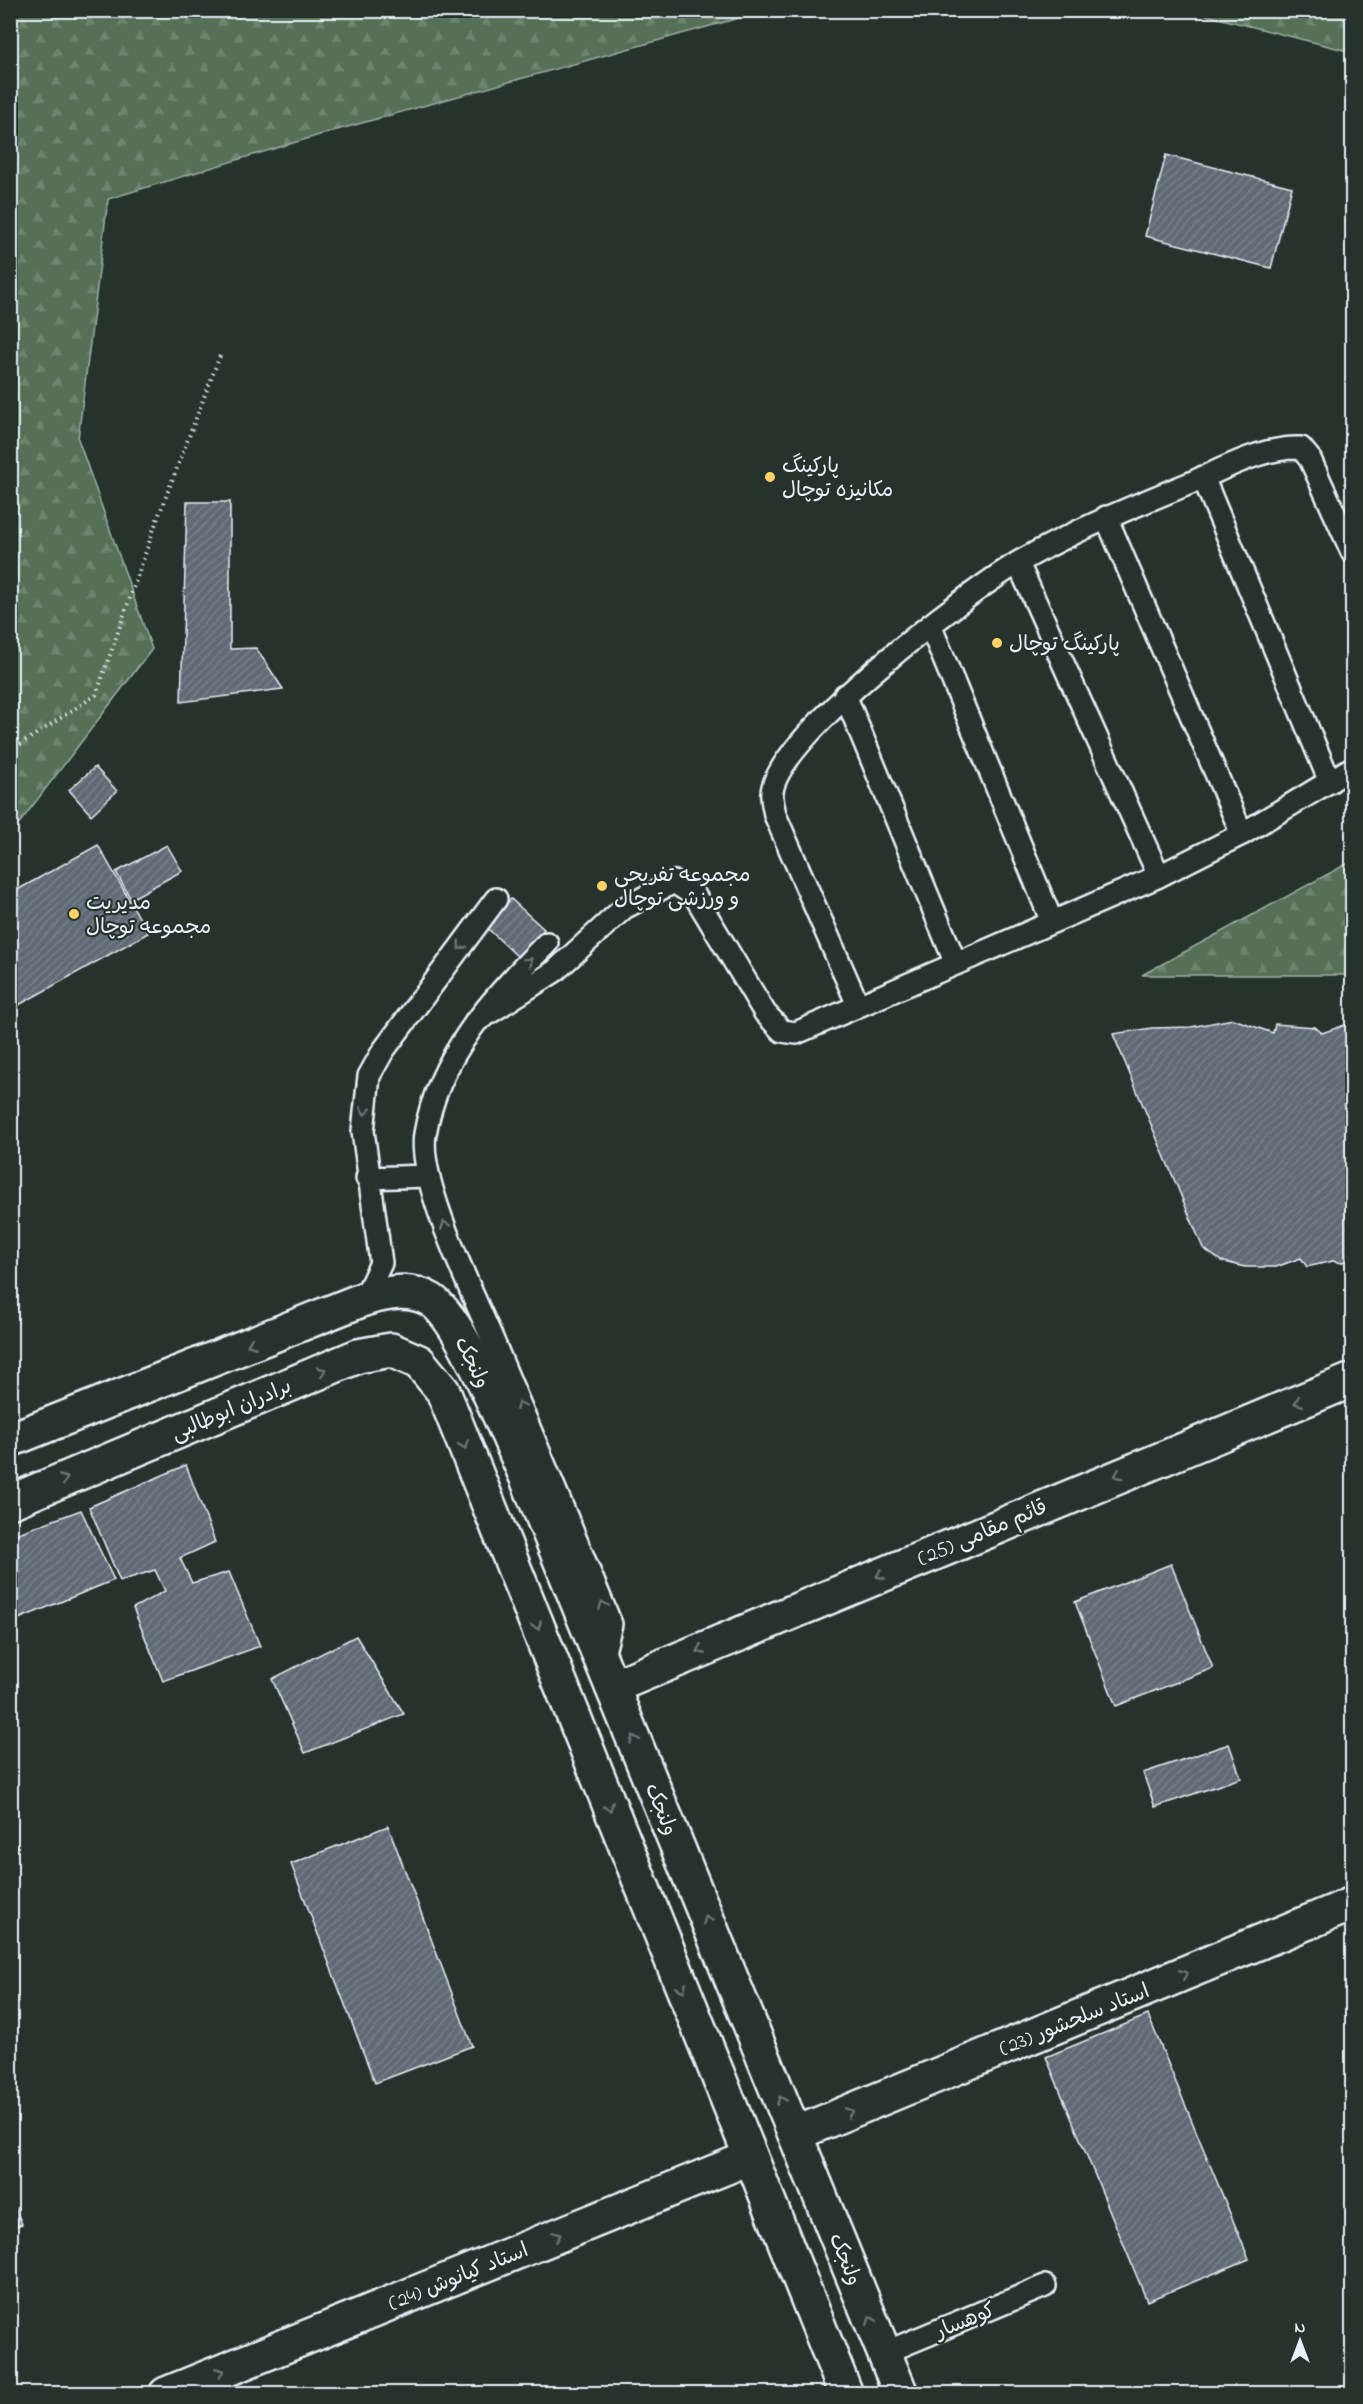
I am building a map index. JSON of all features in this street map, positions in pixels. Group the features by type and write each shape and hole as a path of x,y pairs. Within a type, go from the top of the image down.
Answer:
{"main road":[{"name":"ولنجک","path":"364,1299 391,1292 412,1294 431,1300 459,1331 526,1476 901,2394"},
{"path":"10,1440 364,1299"},
{"name":"برادران ابوطالبی","path":"10,1502 358,1356 391,1350 419,1362 442,1391"},
{"name":"قائم مقامی (25)","path":"607,1673 1353,1380"},
{"name":"ولنجک","path":"442,1391 749,2158 846,2394"},
{"name":"استاد سلحشور (23)","path":"795,2134 1353,1904"},
{"name":"استاد کیانوش (24)","path":"166,2394 749,2158"}],"lane":[{"path":"858,1005 775,814 772,791 786,763 845,695 930,625 1018,563 1106,518 1203,477 1287,447 1301,448 1310,459 1353,552"},
{"path":"1203,477 1330,782"},
{"path":"1106,518 1242,834"},
{"path":"1018,563 1159,876"},
{"path":"930,625 1052,922"},
{"path":"845,695 956,964"},
{"path":"475,1022 555,971 624,908 674,882 695,896 765,1014 782,1031 796,1032 1159,876 1242,834 1353,768"},
{"path":"364,1299 381,1263 363,1131 369,1076 383,1051 496,899"},
{"path":"547,943 475,1022 436,1087 424,1136 427,1176 460,1263 611,1624 607,1673"},
{"path":"368,1178 427,1176"},
{"name":"کوهسار","path":"884,2353 1045,2286"}],"path":[{"path":"10,751 96,695 157,520 221,353"}],"green space":[{"path":"11,10 764,11 326,133 108,199 78,439 152,649 18,825 11,829"},
{"path":"1190,11 1352,11 1352,52"},
{"path":"1352,861 1352,975 1142,975"}],"building":[{"path":"1166,155 1292,187 1271,268 1145,236"},
{"path":"187,502 230,502 230,649 256,648 283,689 181,702"},
{"path":"95,767 117,791 91,815 69,790"},
{"name":"مدیریت مجموعه توچال","path":"98,845 148,933 10,1010 10,894"},
{"path":"167,845 182,871 131,899 116,872"},
{"path":"511,899 544,929 518,957 485,926"},
{"path":"1233,1019 1273,1033 1275,1024 1315,1027 1322,1033 1348,1024 1352,1035 1352,1257 1341,1263 1333,1261 1307,1267 1301,1258 1276,1267 1245,1267 1221,1261 1203,1248 1113,1034 1152,1028 1191,1027"},
{"path":"186,1465 215,1542 180,1558 192,1583 229,1572 260,1646 163,1681 133,1608 165,1591 155,1570 120,1581 89,1507"},
{"path":"81,1510 114,1580 16,1620 10,1607 10,1536"},
{"path":"1171,1564 1213,1668 1116,1706 1075,1602"},
{"path":"356,1636 404,1714 305,1753 272,1679"},
{"path":"1229,1744 1241,1778 1155,1807 1143,1773"},
{"path":"388,1826 472,2046 375,2083 291,1864"},
{"path":"1148,2015 1249,2259 1147,2301 1046,2057"},
{"path":"10,2197 22,2224 10,2228"}],"place":[{"name":"پارکینگ مکانیزه توچال","path":"770,477"},
{"name":"پارکینگ توچال","path":"997,643"},
{"name":"مجموعه تفریحی و ورزشی توچال","path":"602,886"},
{"name":"مدیریت مجموعه توچال","path":"74,914"}]}
